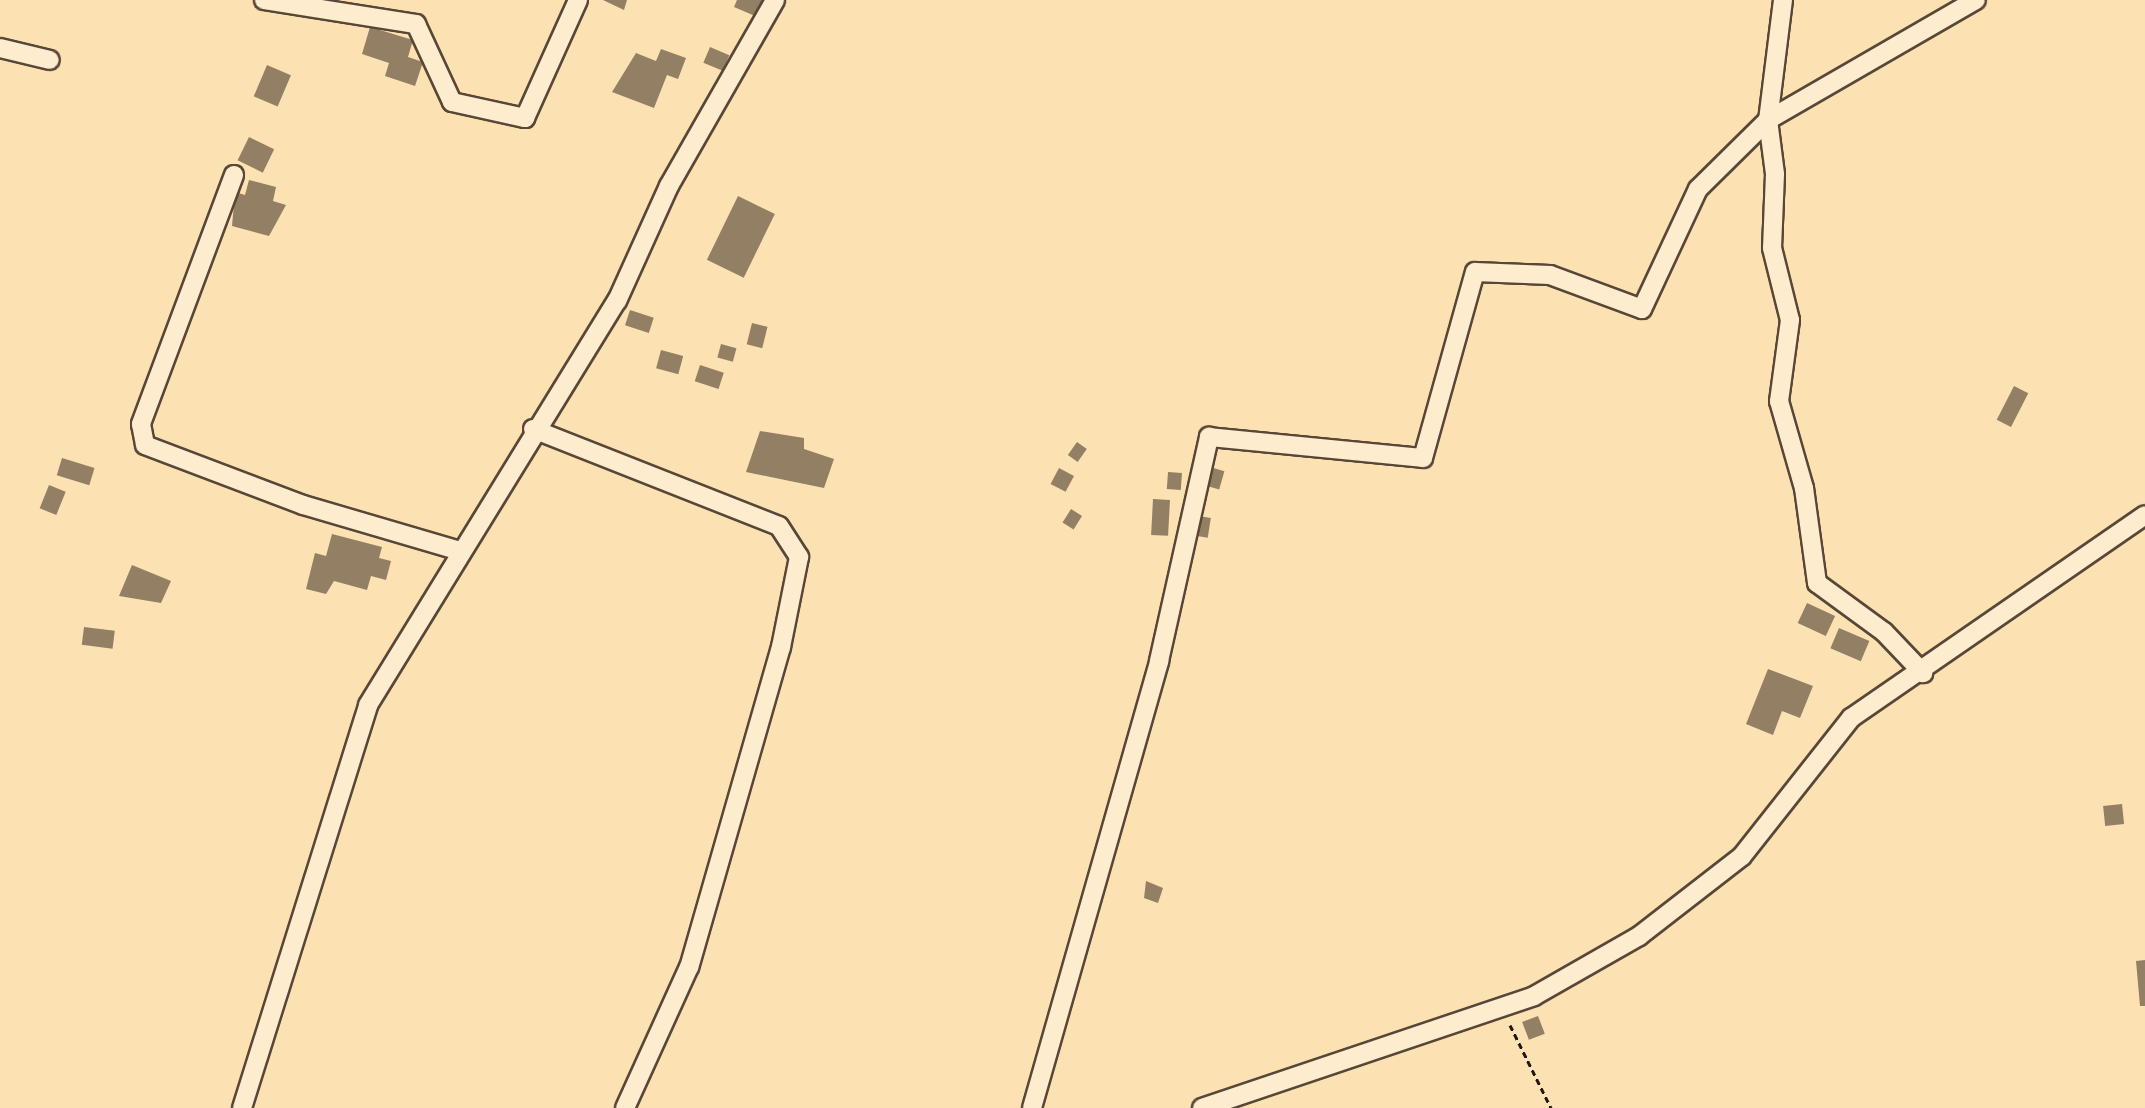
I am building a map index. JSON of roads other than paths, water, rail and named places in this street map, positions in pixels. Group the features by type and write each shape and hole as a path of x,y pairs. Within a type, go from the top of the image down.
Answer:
{"street":[{"path":"264,0 416,24 452,102 525,118 578,0"},
{"path":"242,1108 368,705 533,429 617,301 669,186 775,0"},
{"path":"1783,0 1768,120 1775,174 1772,248 1790,320 1779,401 1804,488 1817,583 1923,673"},
{"path":"1032,1108 1159,661 1209,437 1423,458 1475,272 1550,275 1642,309 1698,189 1768,120 1976,0"},
{"path":"0,48 50,60"},
{"path":"234,175 141,424 145,445 303,505 460,551"},
{"path":"533,429 552,443 779,526 799,557 781,647 689,967 625,1108"},
{"path":"1202,1108 1534,996 1639,936 1742,856 1851,718 1923,673 2145,515"}]}
